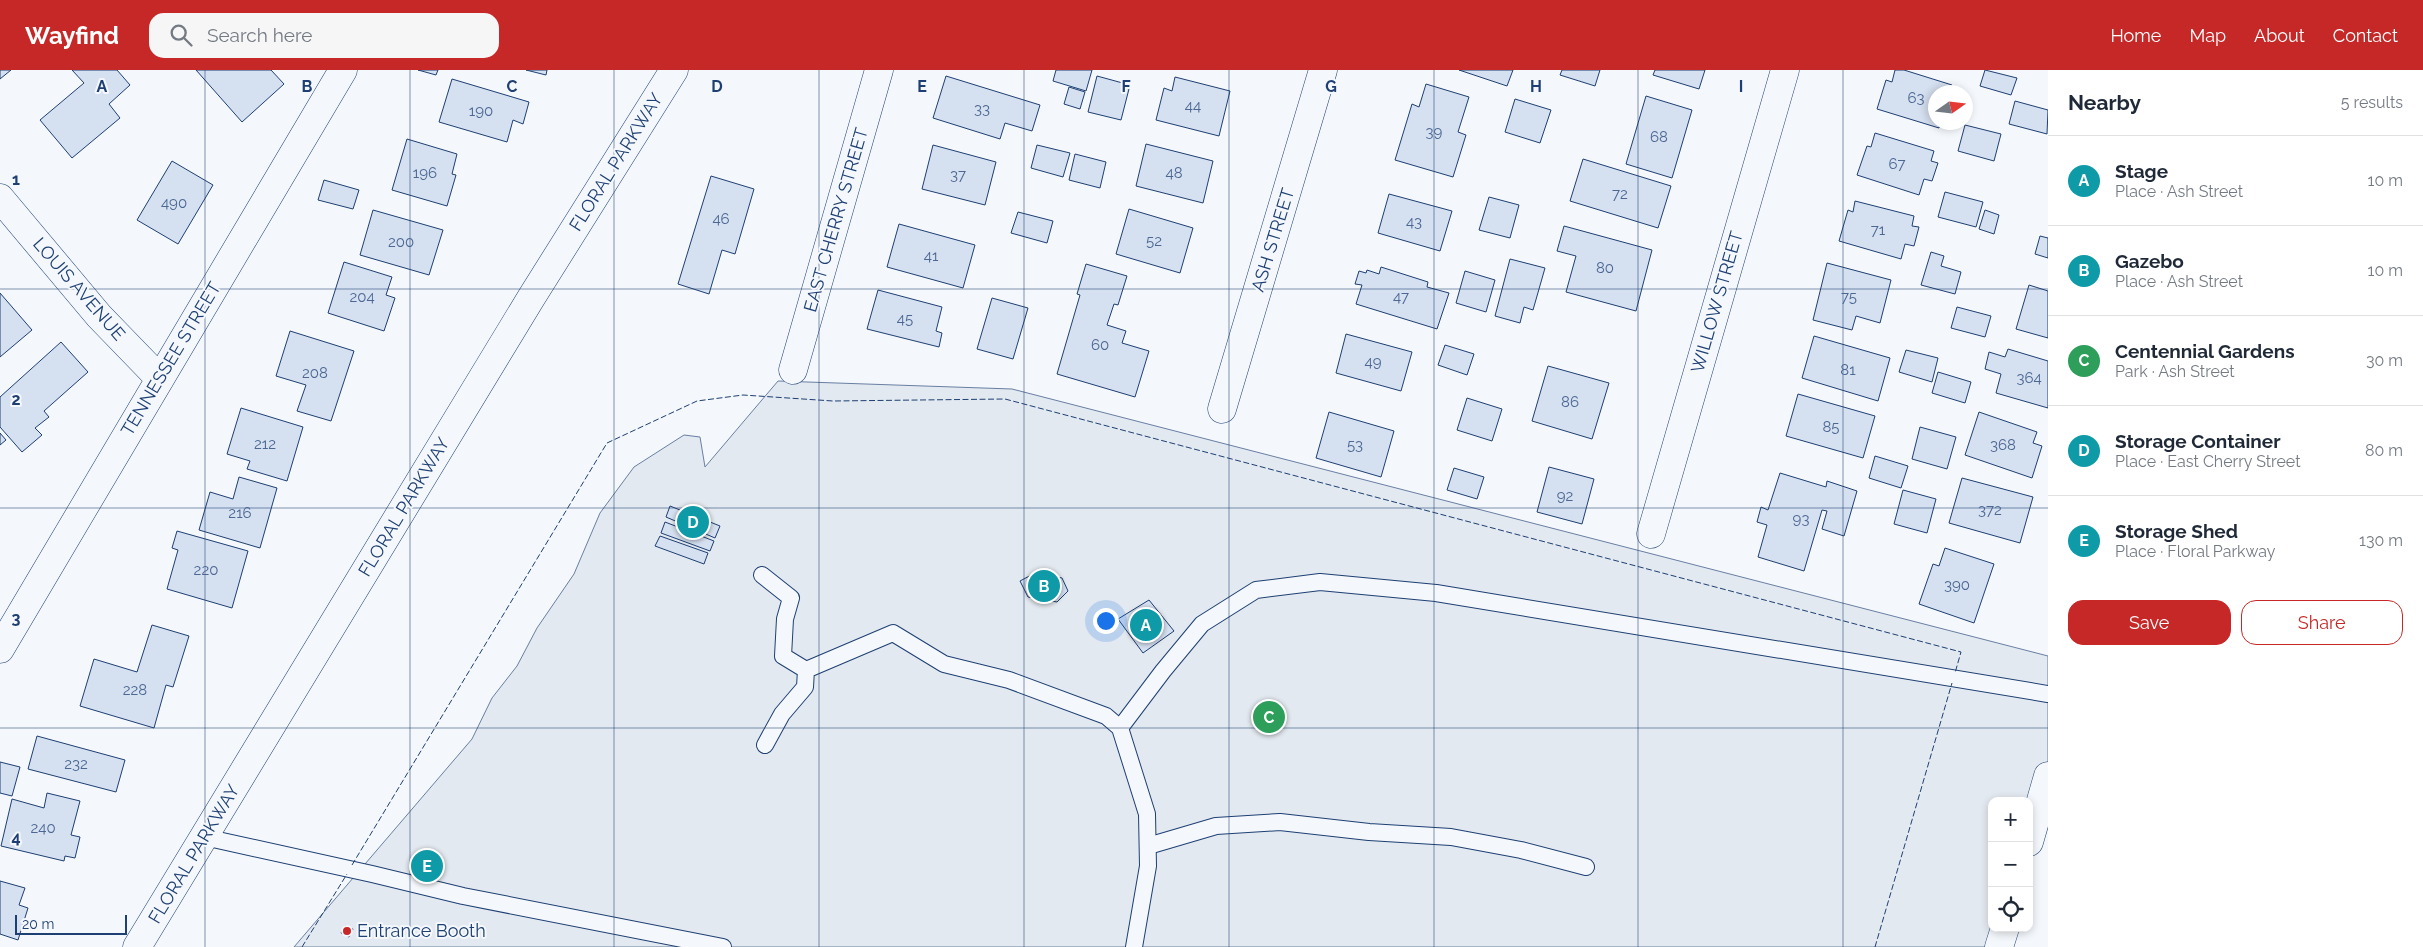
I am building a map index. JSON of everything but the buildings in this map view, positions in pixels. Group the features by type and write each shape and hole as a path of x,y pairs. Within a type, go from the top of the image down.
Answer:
{"street":[{"name":"TENNESSEE STREET","path":"0,648 343,70"},
{"name":"FLORAL PARKWAY","path":"137,947 531,298 674,70"},
{"name":"EAST CHERRY STREET","path":"793,370 879,70"},
{"name":"ASH STREET","path":"1222,409 1323,70"},
{"name":"WILLOW STREET","path":"1651,534 1785,70"},
{"name":"LOUIS AVENUE","path":"0,198 99,316 160,379"},
{"path":"2033,828 2048,776"},
{"path":"2000,947 2004,932"}],"lane":[{"path":"762,575 791,598 785,619 783,656 806,670"},
{"path":"1120,728 1163,670 1202,624 1256,590 1320,582 1436,592 2048,694"},
{"path":"806,670 893,633 944,664 1009,680 1106,716 1120,728 1147,814 1148,866 1134,947"},
{"path":"765,745 782,714 805,687 806,670"},
{"path":"1148,846 1216,826 1280,822 1369,832 1451,837 1520,850 1586,867"},
{"path":"204,838 372,874 435,890 723,947"}],"shaded area":[{"path":"778,381 1012,389 2048,656 2048,778 2032,797 1988,797 1988,932 1994,932 2000,947 294,947 472,739 492,698 517,666 537,628 574,574 600,513 634,467 684,435 700,437 705,467"}],"fence":[{"path":"352,865 607,443 697,401 743,395 833,401 1005,399 1961,652 1955,673"},
{"path":"1875,947 1952,683"},
{"path":"302,947 347,874"}],"place":[{"name":"Storage Container","path":"693,522"},
{"name":"Gazebo","path":"1044,586"},
{"name":"Stage","path":"1146,625"},
{"name":"Centennial Gardens","path":"1269,717"},
{"name":"Storage Shed","path":"427,866"},
{"name":"Entrance Booth","path":"347,931"}]}
